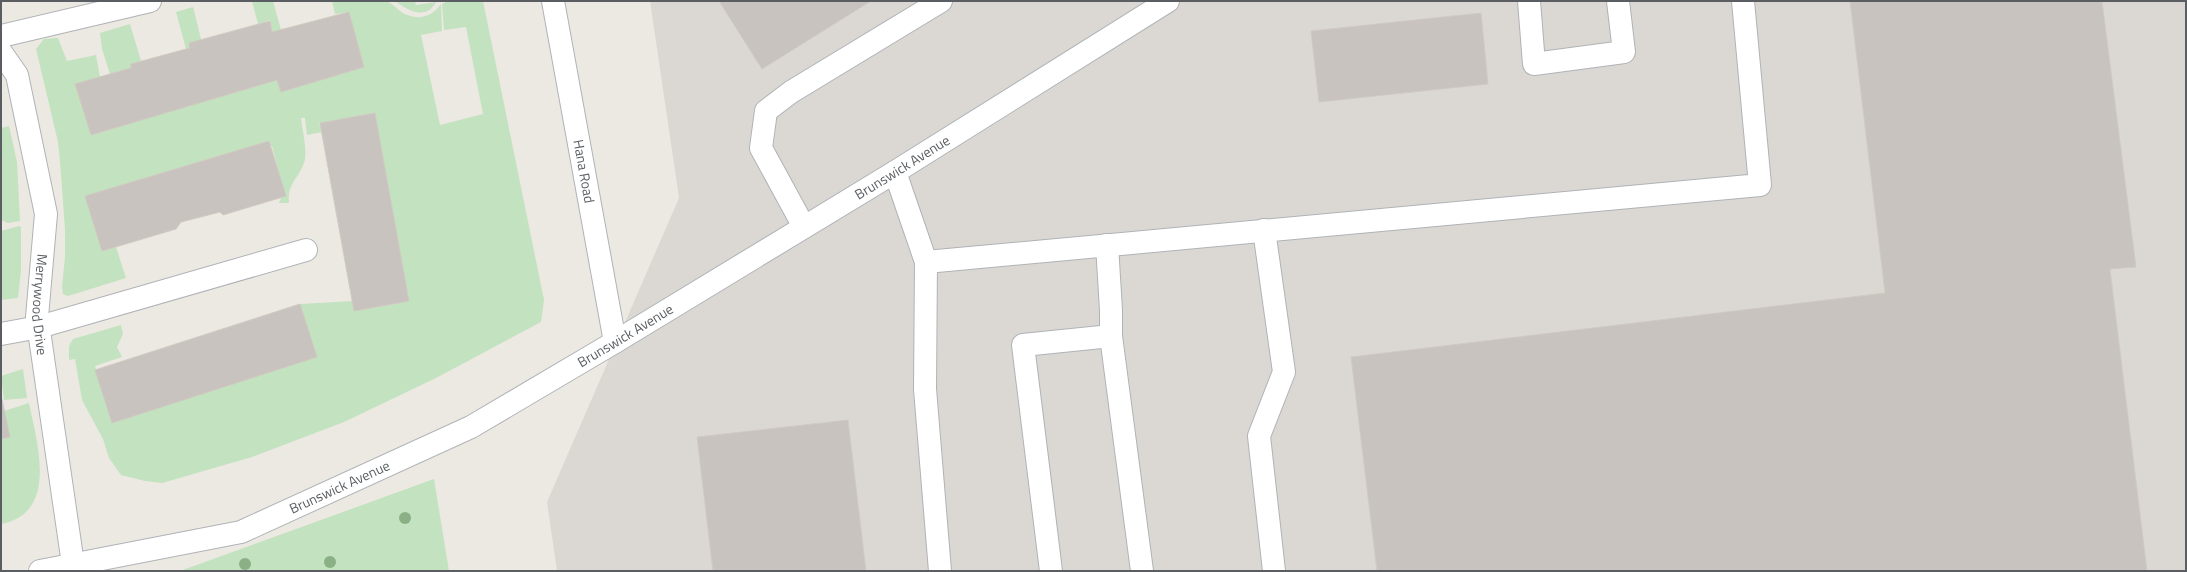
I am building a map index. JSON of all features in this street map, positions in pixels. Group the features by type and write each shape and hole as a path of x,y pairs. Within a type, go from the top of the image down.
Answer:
{"street":[{"path":"1,36 150,1"},
{"name":"Hana Road","path":"553,1 615,342"},
{"path":"804,227 761,148 766,111 791,92 941,1"},
{"name":"Brunswick Avenue","path":"40,571 241,532 471,426 615,342 895,172 1168,1"},
{"path":"1529,1 1534,64 1624,52 1618,1"},
{"path":"926,262 1760,185 1743,1"},
{"name":"Merrywood Drive","path":"1,52 17,75 46,214 37,317 73,564"},
{"path":"895,172 926,262 925,390 940,571"},
{"path":"1264,230 1284,372 1259,436 1274,571"},
{"path":"1107,245 1111,336 1142,571"},
{"path":"1,334 39,327 306,250"},
{"path":"1051,571 1023,345 1111,336"}],"shaded area":[{"path":"650,1 2186,1 2186,571 557,571 547,502 679,198"}],"green space":[{"path":"252,1 273,1 281,30 272,32 270,20 258,24"},
{"path":"332,1 385,1 405,14 416,17 422,17 432,13 441,4 442,31 421,35 440,125 483,114 466,27 444,30 442,4 448,1 483,1 544,300 541,322 436,378 344,422 252,457 162,483 145,481 121,475 109,458 103,439 82,400 75,359 69,360 69,346 73,339 121,325 123,334 117,347 122,357 95,366 112,423 300,304 353,301 355,311 409,301 375,113 319,123 322,132 307,135 305,118 301,118 305,158 302,169 291,186 289,203 279,203 281,198 285,196 272,146 209,159 86,196 102,251 116,247 126,278 68,296 63,294 62,287 65,257 65,229 58,142 36,49 44,39 58,38 67,61 96,55 100,77 75,84 91,135 277,80 281,92 364,67 349,12 335,14"},
{"path":"395,1 415,1 416,5 436,2 432,8 427,11 416,12 405,8"},
{"path":"193,7 201,39 199,42 189,43 190,48 186,49 176,12"},
{"path":"130,24 141,61 131,64 131,68 110,74 102,49 100,33"},
{"path":"9,126 17,162 20,221 8,223 1,220 1,128"},
{"path":"19,226 21,227 21,270 18,298 1,300 1,231"},
{"path":"23,369 27,398 4,400 1,376"},
{"path":"29,403 39,456 40,474 37,491 31,506 19,517 1,524 1,439 10,437 4,411"},
{"path":"434,479 449,571 180,571"}],"building":[{"path":"719,1 871,1 762,69"},
{"path":"1850,1 2102,1 2136,267 2110,269 2147,571 1377,571 1351,357 1885,293"},
{"path":"349,12 364,67 281,92 277,80 91,135 75,84 131,68 131,64 190,48 189,43 270,21 272,32"},
{"path":"1481,13 1488,84 1319,102 1311,31"},
{"path":"375,113 409,301 354,311 320,123"},
{"path":"269,141 286,196 223,215 220,212 181,222 176,229 102,251 85,196"},
{"path":"300,304 317,357 112,423 95,370"},
{"path":"1,395 10,437 1,439"},
{"path":"848,420 866,571 713,571 697,437"}]}
